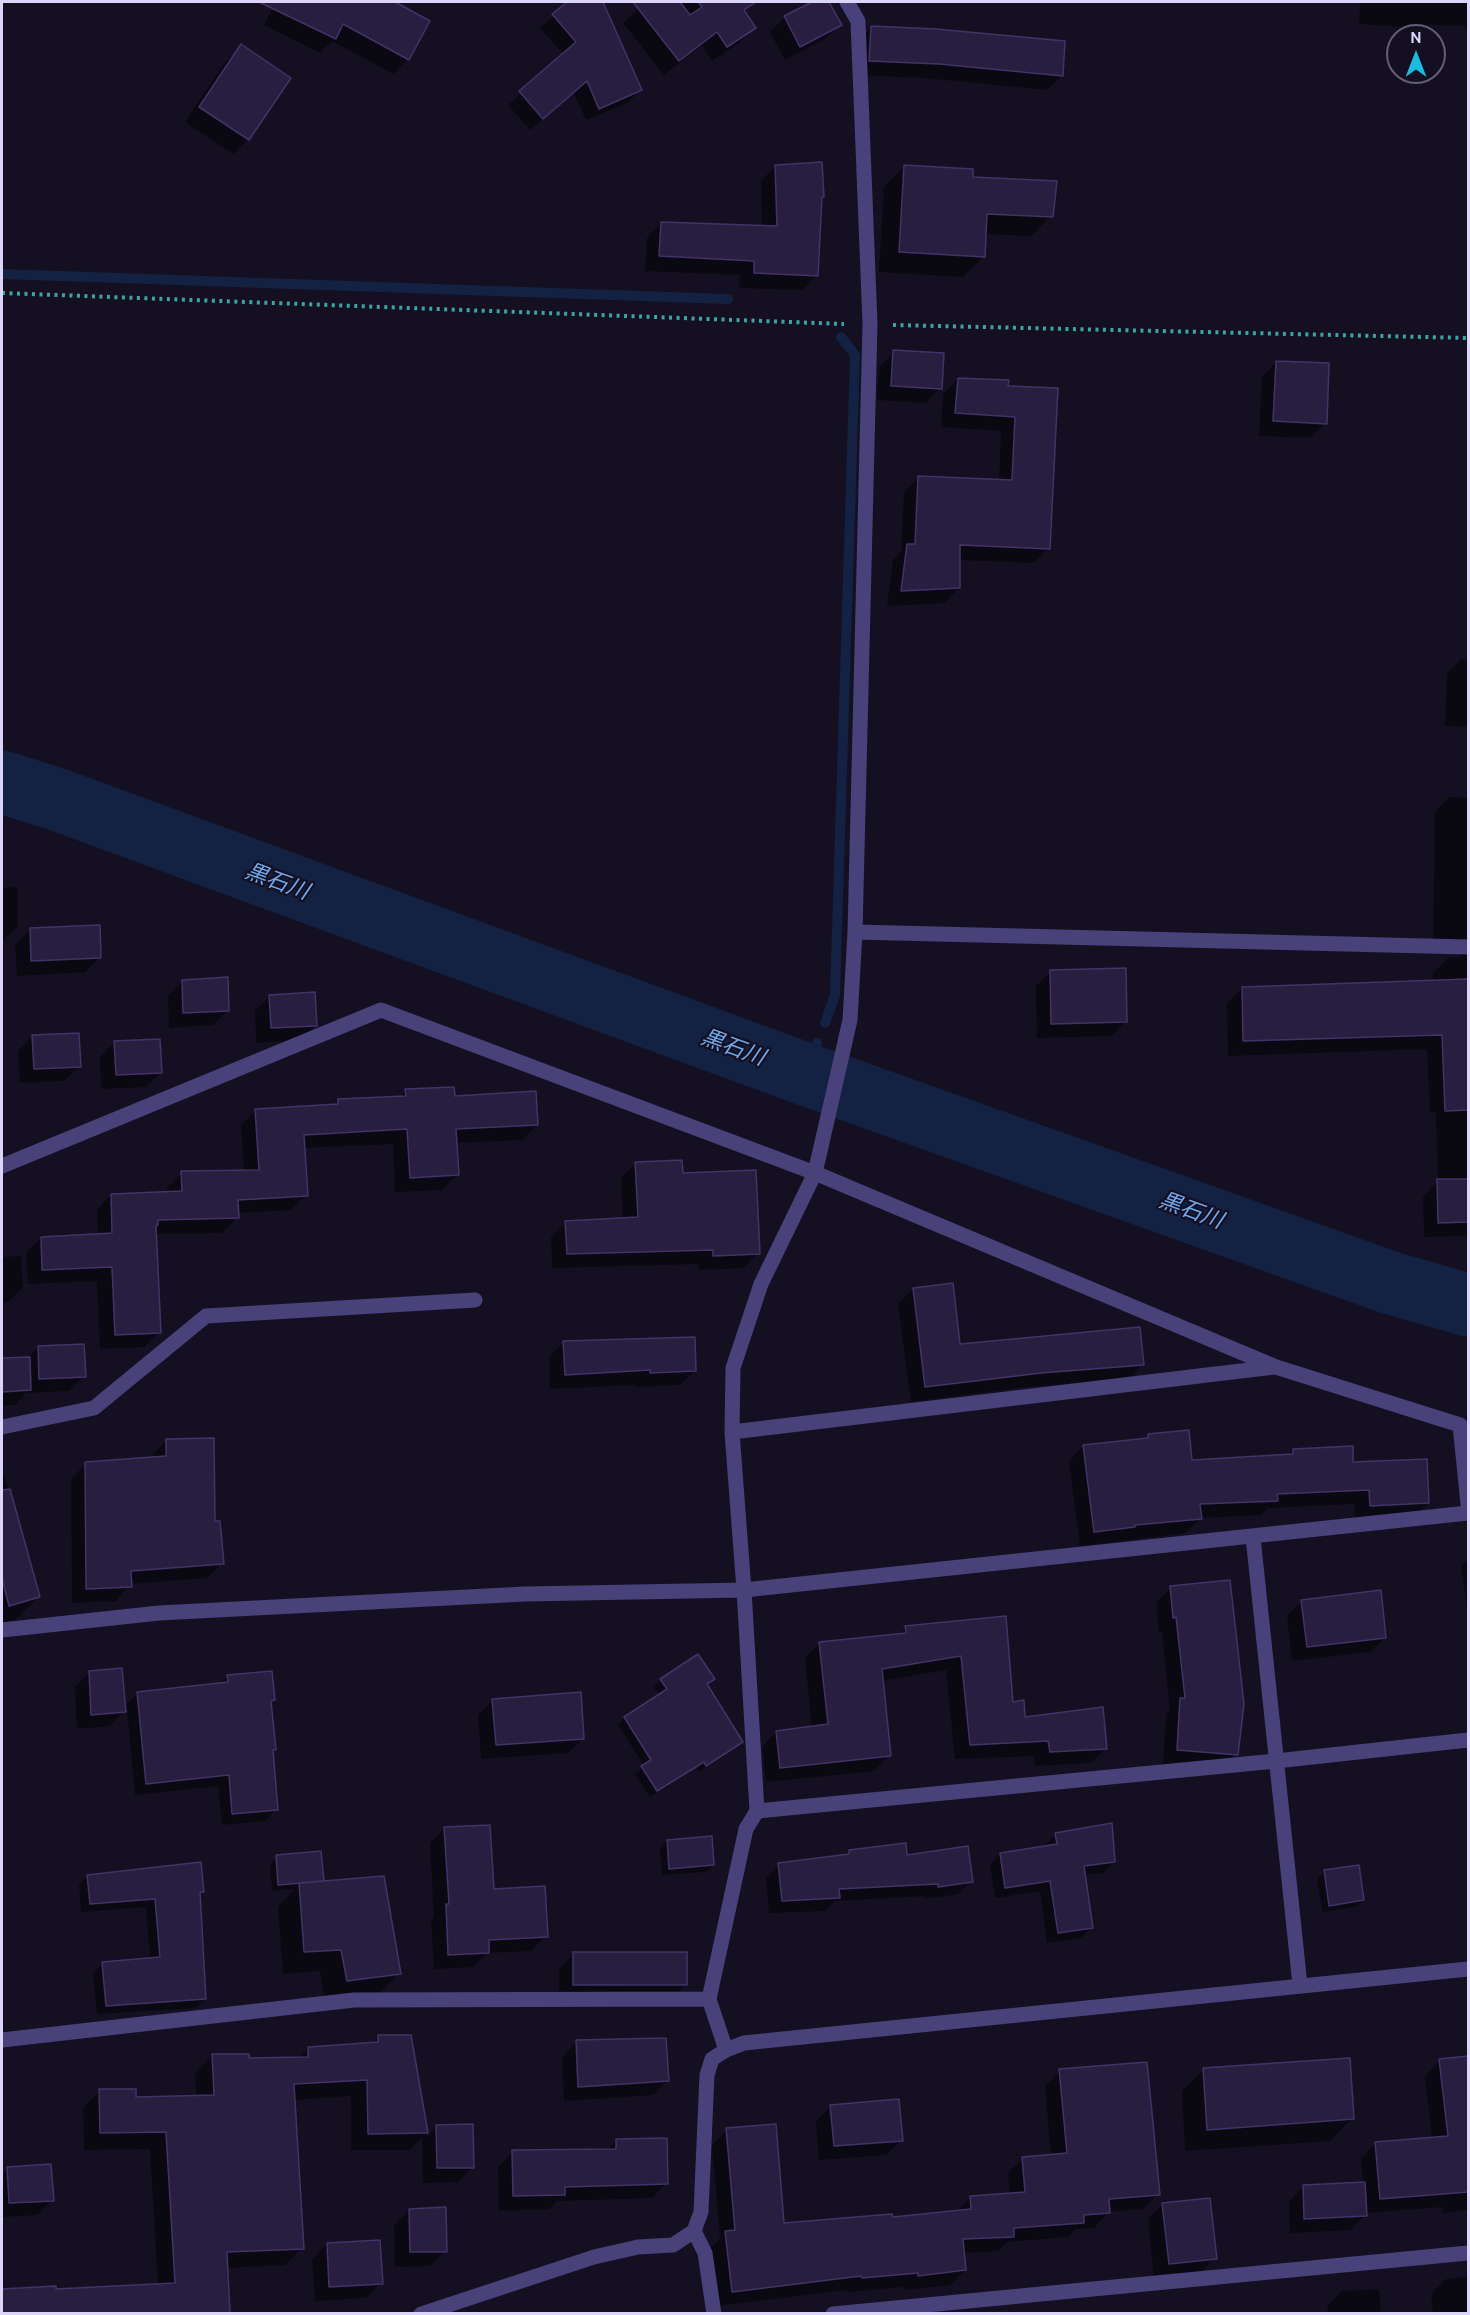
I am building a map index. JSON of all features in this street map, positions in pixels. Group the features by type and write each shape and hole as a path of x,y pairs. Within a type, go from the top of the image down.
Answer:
{"street":[{"path":"726,2050 709,1999 746,1829 757,1811 732,1432 733,1368 761,1284 815,1173 850,1020 855,932 870,324 858,21 847,2"},
{"path":"855,932 1468,947"},
{"path":"2,1166 381,1010 815,1173 1276,1367 1460,1425 1468,1504"},
{"path":"2,1426 94,1408 206,1316 476,1300"},
{"path":"732,1432 1276,1367"},
{"path":"2,1630 159,1613 525,1594 744,1590 1468,1513"},
{"path":"1253,1537 1300,1985"},
{"path":"757,1811 1276,1761 1468,1740"},
{"path":"421,2313 594,2257 638,2247 673,2245 694,2231 701,2212 706,2075 712,2060 726,2050 744,2043 1468,1969"},
{"path":"2,2040 354,2000 709,1999"},
{"path":"694,2231 705,2253 714,2313"},
{"path":"833,2313 1468,2253"}],"path":[{"path":"2,293 870,324 1468,338"}],"building":[{"path":"259,2 395,2 430,21 409,60 343,24 336,39"},
{"path":"567,2 603,2 642,90 599,109 587,81 543,119 519,91 576,42 552,14"},
{"path":"633,2 680,2 690,15 702,7 698,2 756,2 744,10 756,28 727,47 717,32 679,61"},
{"path":"812,2 829,2 842,25 800,47 784,16"},
{"path":"871,26 936,29 1065,41 1063,76 939,64 869,61"},
{"path":"241,44 291,78 249,140 199,107"},
{"path":"822,162 824,197 822,197 818,276 754,273 754,261 659,256 661,222 777,226 775,165"},
{"path":"904,165 973,169 973,177 1057,181 1053,217 987,214 985,257 899,252"},
{"path":"893,350 944,353 942,389 891,386"},
{"path":"1276,361 1329,363 1327,424 1273,421"},
{"path":"958,378 1009,380 1008,386 1058,388 1050,549 960,545 960,588 901,591 907,544 915,544 918,476 1012,480 1015,417 955,413"},
{"path":"100,925 101,958 31,961 30,928"},
{"path":"1126,968 1127,1022 1051,1024 1050,970"},
{"path":"228,977 229,1011 183,1013 182,980"},
{"path":"1468,979 1468,1110 1445,1111 1442,1035 1243,1041 1242,987"},
{"path":"315,992 317,1026 271,1028 269,995"},
{"path":"79,1033 81,1067 34,1069 32,1035"},
{"path":"160,1039 162,1073 116,1075 114,1041"},
{"path":"454,1087 455,1096 536,1091 538,1125 456,1129 459,1175 410,1178 407,1129 304,1135 308,1196 238,1200 239,1218 158,1220 156,1226 161,1333 115,1335 112,1267 42,1270 41,1237 112,1233 111,1194 182,1191 181,1171 259,1170 255,1109 338,1104 338,1099 406,1096 405,1089"},
{"path":"682,1160 683,1173 756,1170 760,1254 713,1256 713,1250 567,1254 565,1221 638,1217 635,1162"},
{"path":"1437,1179 1468,1179 1468,1222 1438,1223"},
{"path":"953,1283 960,1344 1140,1327 1144,1365 1041,1373 925,1387 913,1288"},
{"path":"695,1337 696,1371 650,1373 650,1370 565,1375 563,1341"},
{"path":"84,1344 86,1377 39,1379 38,1346"},
{"path":"30,1357 31,1390 2,1392 2,1358"},
{"path":"1189,1430 1192,1460 1293,1454 1293,1449 1353,1446 1353,1462 1427,1459 1429,1503 1370,1506 1369,1490 1277,1494 1278,1501 1200,1504 1202,1519 1135,1525 1135,1527 1094,1532 1083,1445 1148,1438 1148,1434"},
{"path":"214,1438 215,1521 220,1521 224,1564 131,1571 132,1587 86,1589 85,1462 166,1456 166,1439"},
{"path":"10,1489 40,1597 9,1606 2,1578 2,1490"},
{"path":"1230,1580 1244,1704 1238,1755 1177,1750 1180,1698 1185,1698 1176,1617 1173,1618 1170,1586"},
{"path":"1381,1590 1386,1638 1307,1647 1301,1600"},
{"path":"1006,1616 1013,1702 1024,1700 1025,1717 1103,1707 1107,1749 1050,1752 1048,1741 970,1745 961,1656 882,1669 891,1756 780,1768 776,1731 828,1724 819,1642 906,1633 905,1626"},
{"path":"698,1654 715,1679 707,1684 743,1742 706,1766 704,1762 657,1791 641,1766 651,1760 624,1717 667,1689 660,1679"},
{"path":"122,1668 126,1712 91,1715 89,1671"},
{"path":"272,1671 275,1700 271,1701 276,1750 273,1750 278,1810 232,1814 229,1775 146,1784 137,1692 228,1682 227,1675"},
{"path":"581,1692 584,1739 496,1745 492,1699"},
{"path":"1112,1823 1115,1862 1084,1866 1093,1928 1058,1933 1050,1881 1005,1888 1000,1853 1057,1844 1055,1833"},
{"path":"490,1825 494,1889 545,1886 548,1937 489,1940 489,1953 448,1955 446,1904 449,1904 444,1827"},
{"path":"712,1836 714,1865 669,1869 667,1840"},
{"path":"906,1843 907,1855 968,1846 973,1882 938,1887 938,1884 839,1889 840,1898 782,1901 778,1863 849,1854 849,1850"},
{"path":"321,1851 324,1881 278,1885 276,1855"},
{"path":"201,1862 204,1892 200,1892 206,1999 106,2006 102,1962 160,1957 155,1899 90,1904 87,1875"},
{"path":"1359,1865 1364,1900 1329,1906 1324,1870"},
{"path":"384,1876 401,1974 347,1981 341,1950 304,1952 299,1883"},
{"path":"573,1952 687,1952 687,1985 573,1985"},
{"path":"378,2035 411,2035 428,2133 368,2134 367,2080 294,2084 304,2249 227,2252 230,2313 2,2313 2,2289 56,2286 56,2289 175,2283 166,2132 100,2133 99,2089 136,2089 136,2097 214,2095 212,2054 249,2054 249,2058 308,2057 308,2047 378,2042"},
{"path":"666,2038 669,2081 578,2087 576,2040"},
{"path":"1468,2056 1468,2192 1380,2199 1375,2142 1448,2136 1439,2059"},
{"path":"1350,2058 1354,2119 1207,2130 1203,2068"},
{"path":"1147,2062 1160,2195 1109,2199 1110,2213 1084,2215 1084,2223 1014,2228 1014,2237 963,2239 966,2270 918,2276 918,2273 862,2278 861,2276 732,2292 725,2231 735,2230 726,2128 776,2124 784,2223 892,2214 893,2217 971,2209 970,2196 1025,2192 1022,2157 1067,2153 1059,2069"},
{"path":"899,2099 903,2141 834,2146 830,2105"},
{"path":"473,2124 474,2168 437,2168 436,2125"},
{"path":"667,2138 668,2184 565,2187 565,2195 513,2196 512,2150 616,2149 616,2139"},
{"path":"51,2164 54,2201 9,2203 7,2167"},
{"path":"1365,2182 1367,2216 1304,2219 1303,2185"},
{"path":"1210,2198 1217,2259 1169,2264 1162,2203"},
{"path":"446,2207 447,2252 410,2252 409,2209"},
{"path":"380,2240 383,2284 329,2287 327,2243"}],"waterway":[{"path":"2,274 728,299"},
{"path":"825,1023 835,995 855,355 841,337"},
{"name":"黒石川","path":"2,782 56,799 805,1074 1391,1283 1468,1305"},
{"path":"805,1074 817,1043"}]}
